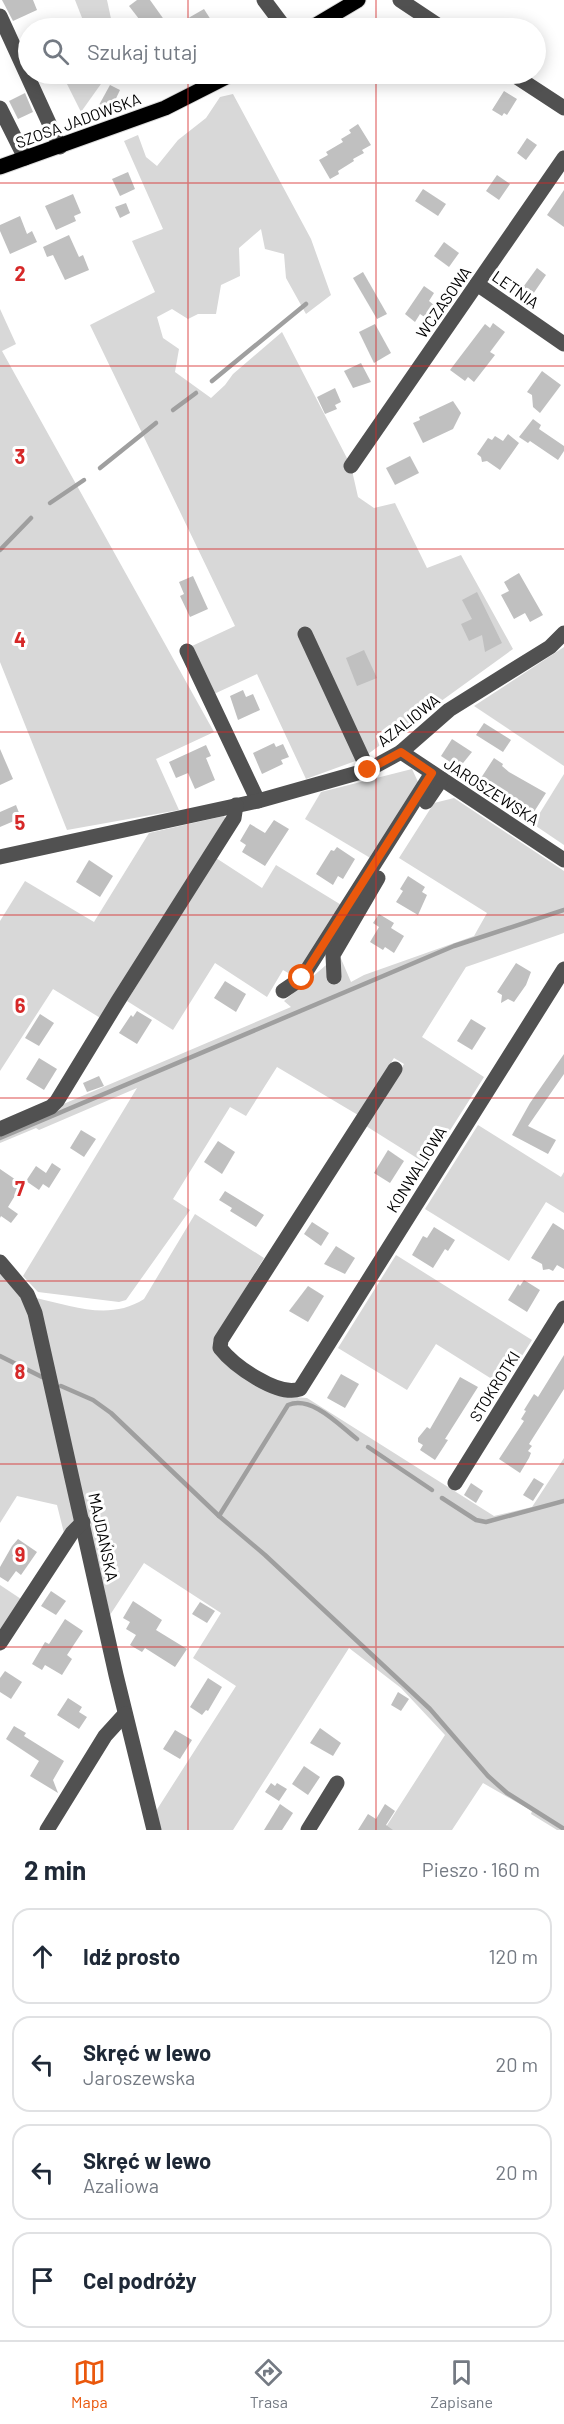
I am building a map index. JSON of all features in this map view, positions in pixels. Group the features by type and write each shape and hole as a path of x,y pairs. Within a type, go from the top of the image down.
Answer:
{"main road":[{"path":"328,18 358,0"},
{"name":"SZOSA JADOWSKA","path":"0,167 165,108 212,84"}],"street":[{"path":"264,0 278,18"},
{"path":"400,0 427,18"},
{"path":"0,16 18,55"},
{"path":"31,84 60,147"},
{"path":"527,84 564,108"},
{"path":"0,108 25,158"},
{"name":"WCZASOWA","path":"351,466 564,159"},
{"name":"LETNIA","path":"477,284 564,344"},
{"name":"AZALIOWA","path":"0,857 258,801 368,770 401,752 449,710 550,647 564,633"},
{"path":"305,634 368,770"},
{"path":"187,651 258,801"},
{"name":"JAROSZEWSKA","path":"401,752 564,860"},
{"path":"334,977 333,955 344,932 437,776"},
{"path":"283,992 302,978 437,776"},
{"path":"0,1129 51,1107 64,1091 124,991 234,818 236,806"},
{"name":"KONWALIOWA","path":"395,1070 254,1291 223,1335 220,1348 235,1363 278,1389 293,1391 300,1389 552,984 564,969"},
{"name":"MAJDAŃSKA","path":"0,1262 27,1294 35,1313 125,1714 154,1830"},
{"name":"STOKROTKI","path":"455,1483 564,1308"},
{"path":"0,1643 72,1533 82,1522"},
{"path":"46,1830 105,1736 125,1714"},
{"path":"308,1830 337,1784"}],"shaded area":[{"path":"75,0 107,0 111,18 82,18"},
{"path":"67,84 101,84 81,112"},
{"path":"233,94 311,239 331,295 306,314 286,278 284,254 265,249 261,229 239,248 240,276 221,285 216,314 198,314 188,319 172,309 157,317 163,338 179,349 175,372 211,398 233,374 282,332 351,466 358,497 374,508 395,503 427,568 461,555 513,649 361,759 306,779 257,674 214,694 192,646 235,626 90,325 155,292 132,241 163,229 124,141 138,135 146,157 157,166 178,140 206,118 220,97"},
{"path":"0,309 16,344 2,351 214,732 156,759 179,810 67,830 0,662"},
{"path":"564,647 564,766 474,706"},
{"path":"412,769 419,784 372,859 305,819 321,792"},
{"path":"564,774 564,845 533,824"},
{"path":"454,798 564,871 564,933 466,967 422,1037 484,1077 428,1165 366,1126 404,1064 394,1058 358,1115 277,1067 246,1116 230,1107 173,1199 190,1210 126,1300 119,1302 38,1292 23,1276 137,1088 39,1130 36,1128 0,1143 0,1131 291,1007 284,1001 339,954 351,982 364,975 474,936 487,913 399,858 434,803"},
{"path":"224,816 226,819 102,1019 53,989 0,1071 0,921 25,881 94,922 149,833"},
{"path":"216,858 262,888 276,865 343,906 297,978 283,970 267,997 215,963 173,1030 127,1001"},
{"path":"478,1125 561,1177 564,1172 564,1213 546,1202 509,1261 425,1209"},
{"path":"195,1214 264,1258 213,1341 217,1353 294,1397 307,1398 494,1516 532,1507 564,1458 564,1830 557,1830 531,1814 532,1811 483,1783 452,1830 384,1830 445,1735 401,1688 349,1648 233,1830 160,1830 156,1811 236,1686 193,1658 221,1613 144,1563 110,1615 36,1298 91,1310 131,1306 144,1299"},
{"path":"396,1255 532,1340 503,1386 436,1344 407,1390 338,1348"},
{"path":"0,1272 15,1287 30,1315 75,1524 64,1533 57,1505 17,1496 0,1523"},
{"path":"0,1585 21,1599 0,1631"}],"building":[{"path":"2,0 33,0 37,10 13,21"},
{"path":"137,0 150,0 163,18 138,18 129,6"},
{"path":"204,9 210,18 188,18"},
{"path":"110,85 120,90 110,111 99,105"},
{"path":"504,91 517,99 507,115 504,113 502,116 492,110"},
{"path":"25,93 33,112 18,119 9,101"},
{"path":"358,124 371,145 362,150 364,153 353,159 354,161 338,171 339,174 330,179 319,160 328,155 326,152 343,142 341,139 351,133 349,130"},
{"path":"527,138 537,145 526,160 517,153"},
{"path":"128,172 135,189 120,196 112,179"},
{"path":"497,175 510,184 499,200 486,191"},
{"path":"423,189 446,204 438,216 415,201"},
{"path":"564,190 564,227 547,215"},
{"path":"73,194 81,213 74,216 76,221 56,230 45,206"},
{"path":"126,203 130,213 120,218 115,207"},
{"path":"20,216 27,234 32,231 37,242 10,254 0,231 0,225"},
{"path":"69,235 79,257 83,255 89,270 65,280 53,255 47,257 43,247"},
{"path":"444,242 459,253 449,267 434,256"},
{"path":"537,268 546,275 531,297 521,290"},
{"path":"363,272 387,314 377,319 353,278"},
{"path":"424,286 434,293 429,301 435,306 426,318 420,314 415,322 405,314"},
{"path":"493,323 505,332 490,352 495,355 474,382 468,377 465,381 450,370 485,324 490,328"},
{"path":"375,324 391,353 374,363 359,332"},
{"path":"361,363 371,382 353,388 344,371"},
{"path":"542,371 561,385 540,413 533,407 532,395 527,392"},
{"path":"335,388 341,402 335,405 337,409 325,414 317,397"},
{"path":"453,401 461,413 453,429 423,443 413,423 420,420 419,417"},
{"path":"533,419 541,425 539,429 564,446 564,451 558,460 530,441 528,443 519,437"},
{"path":"508,434 519,443 500,470 487,461 482,462 481,457 477,454 488,438 492,440 495,436 503,441"},
{"path":"410,456 419,473 395,485 386,468"},
{"path":"519,573 543,615 530,622 525,613 514,619 501,595 509,591 504,582"},
{"path":"193,576 208,609 190,617 180,596 184,594 179,582"},
{"path":"477,592 502,643 485,652 482,635 469,641 461,624 472,619 462,600"},
{"path":"364,650 377,678 357,686 346,658"},
{"path":"243,690 246,697 253,694 260,710 238,720 230,696"},
{"path":"484,723 511,740 503,752 476,735"},
{"path":"452,739 472,752 459,768 441,756"},
{"path":"274,743 276,747 283,744 289,757 281,760 283,764 262,774 253,753"},
{"path":"206,745 211,756 206,758 215,780 195,789 188,773 176,778 169,762"},
{"path":"0,749 13,779 0,785"},
{"path":"494,758 509,772 546,793 532,815 509,796 481,778"},
{"path":"16,805 21,818 0,827 0,812"},
{"path":"274,820 289,829 265,866 242,852 246,845 240,841 250,824 265,833"},
{"path":"337,847 355,859 343,879 338,876 333,885 316,874 331,850 334,851"},
{"path":"89,860 113,876 100,897 76,882"},
{"path":"408,876 425,887 422,892 427,895 418,915 396,902 403,891 400,889"},
{"path":"379,914 394,923 391,928 404,936 394,953 385,947 383,950 370,942 379,927 373,923"},
{"path":"516,963 531,972 526,985 514,1002 508,999 501,1003 502,995 497,992"},
{"path":"225,981 246,994 236,1012 214,998"},
{"path":"137,1011 152,1020 137,1044 119,1033 131,1015 133,1017"},
{"path":"40,1014 54,1023 39,1046 25,1038"},
{"path":"471,1019 486,1028 472,1050 457,1041"},
{"path":"564,1054 564,1074 528,1126 556,1140 548,1154 512,1135 530,1103"},
{"path":"39,1058 57,1069 44,1090 26,1079"},
{"path":"99,1076 104,1086 87,1092 83,1083"},
{"path":"81,1130 96,1139 84,1157 70,1148"},
{"path":"218,1141 235,1152 222,1174 204,1162"},
{"path":"388,1150 404,1161 390,1183 374,1173"},
{"path":"52,1163 61,1169 49,1188 43,1184 39,1190 26,1181 36,1166 46,1173"},
{"path":"0,1169 22,1184 8,1207 18,1214 11,1223 1,1216 0,1218"},
{"path":"225,1191 264,1215 256,1227 230,1211 232,1208 219,1200"},
{"path":"312,1222 329,1233 321,1246 304,1234"},
{"path":"553,1223 564,1230 564,1269 557,1265 553,1271 543,1270 542,1264 531,1258"},
{"path":"434,1227 455,1240 448,1251 445,1249 433,1268 412,1255 423,1236 427,1238"},
{"path":"336,1246 355,1258 345,1274 324,1264"},
{"path":"524,1280 540,1290 527,1312 508,1300 518,1284 520,1286"},
{"path":"308,1286 324,1296 308,1322 289,1311"},
{"path":"564,1355 564,1389 529,1444 532,1446 528,1451 531,1453 520,1473 499,1459 524,1421 521,1419 526,1411 524,1410 534,1394 538,1397"},
{"path":"341,1374 359,1384 345,1408 327,1398"},
{"path":"460,1377 478,1387 445,1439 448,1440 435,1460 420,1450 423,1445 418,1442 418,1438 427,1427 430,1429"},
{"path":"534,1478 544,1484 533,1501 523,1495"},
{"path":"471,1483 483,1491 476,1503 464,1495"},
{"path":"18,1539 37,1552 21,1575 16,1571 8,1582 0,1577 0,1567"},
{"path":"51,1591 66,1601 56,1615 41,1606"},
{"path":"133,1601 162,1620 156,1630 187,1649 175,1667 145,1648 142,1652 130,1645 136,1635 126,1629 130,1622 123,1618"},
{"path":"200,1602 215,1611 207,1623 192,1614"},
{"path":"65,1619 83,1631 67,1655 72,1659 62,1675 45,1665 42,1670 32,1664 45,1642 49,1644"},
{"path":"5,1671 22,1682 11,1699 0,1692 0,1678"},
{"path":"208,1678 222,1687 208,1711 206,1710 202,1715 190,1707"},
{"path":"398,1692 409,1699 401,1711 391,1705"},
{"path":"68,1698 82,1707 79,1712 87,1717 79,1729 57,1715"},
{"path":"14,1726 26,1733 24,1736 64,1761 53,1780 58,1793 30,1776 39,1761 6,1739"},
{"path":"320,1728 341,1743 333,1756 310,1743"},
{"path":"175,1730 192,1740 180,1759 163,1749"},
{"path":"304,1766 320,1777 308,1795 292,1784"},
{"path":"271,1783 275,1786 277,1783 287,1789 279,1801 265,1792"},
{"path":"280,1804 293,1813 282,1830 264,1830"},
{"path":"385,1804 395,1811 386,1825 393,1830 358,1830 368,1814 376,1819"}],"waterway":[{"path":"212,381 306,304"},
{"path":"173,410 196,393"},
{"path":"100,468 156,423"},
{"path":"50,503 84,480"},
{"path":"0,550 31,518"},
{"path":"0,1138 454,946 564,910"},
{"path":"0,1356 42,1377"},
{"path":"61,1386 93,1400 111,1413 219,1516 265,1555 430,1709 488,1776 507,1793 564,1829"},
{"path":"219,1516 288,1405 307,1404 316,1408 357,1439"},
{"path":"368,1447 432,1490"},
{"path":"442,1498 476,1520 486,1522 564,1501"}],"route":[{"path":"302,978 432,773 401,752 368,770"}]}
